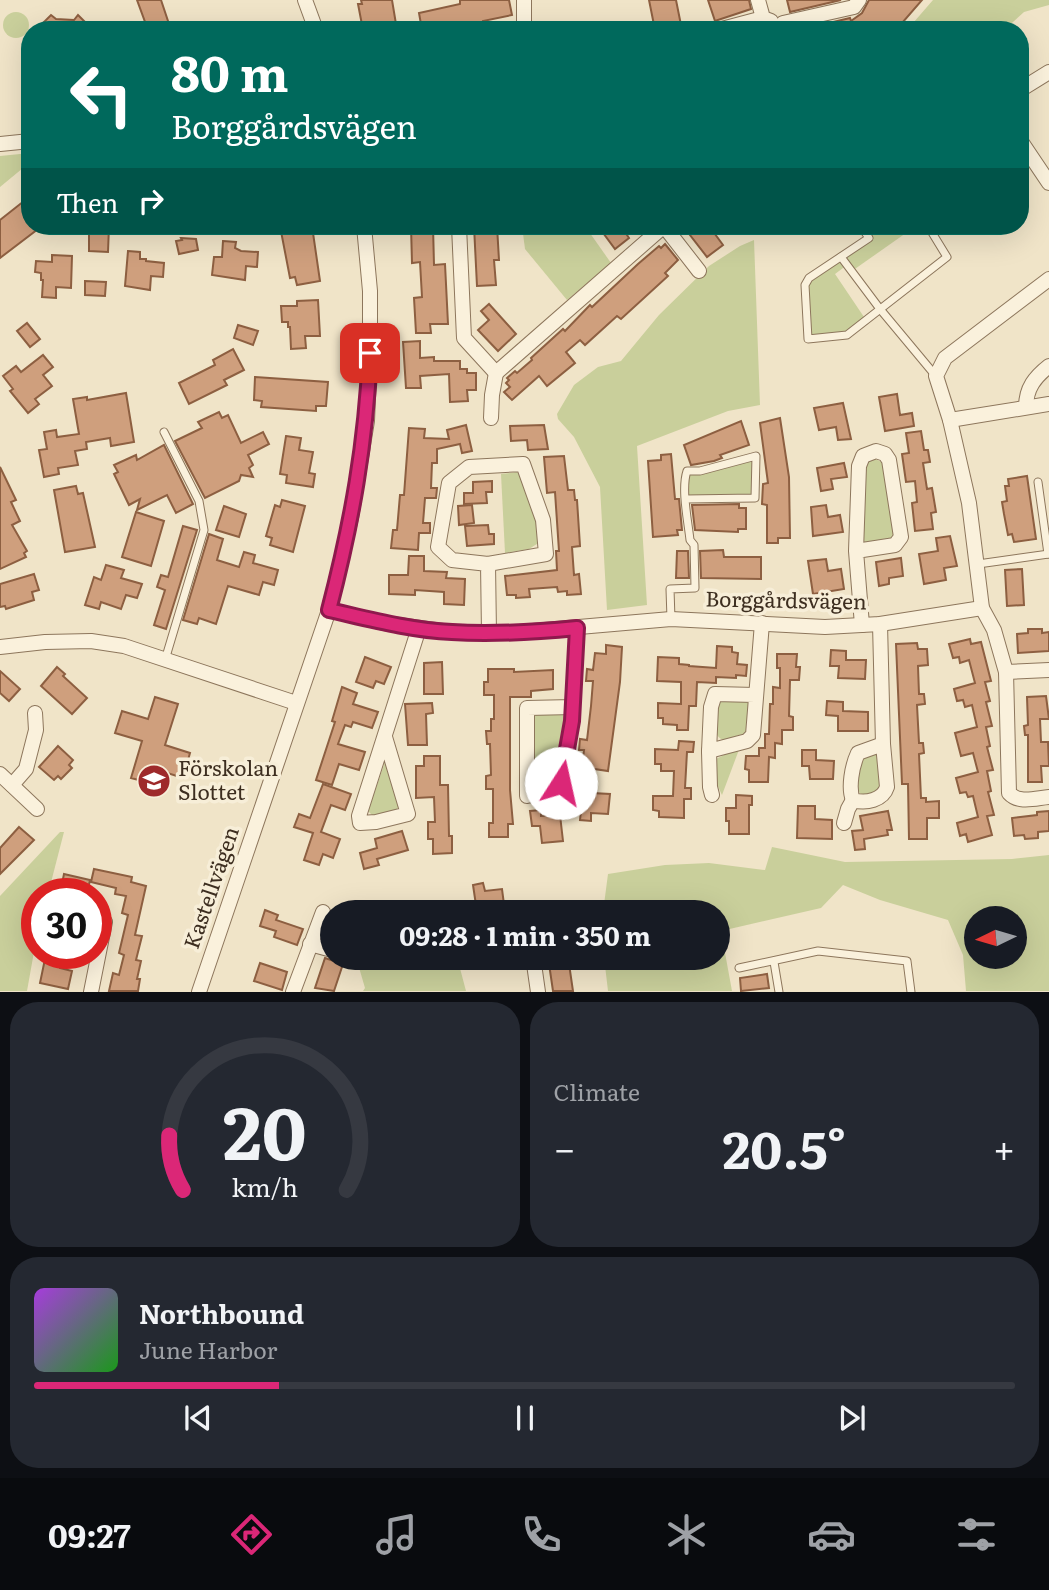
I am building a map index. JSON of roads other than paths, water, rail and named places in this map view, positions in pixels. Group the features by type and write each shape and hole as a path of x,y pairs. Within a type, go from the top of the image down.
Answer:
{"street":[{"path":"305,0 313,21"},
{"path":"524,0 524,21"},
{"path":"758,0 763,18"},
{"path":"801,21 854,6 859,0"},
{"path":"752,21 763,18 770,21"},
{"path":"1029,84 1049,72"},
{"path":"0,144 21,142"},
{"path":"1029,153 1049,183"},
{"name":"Kastellvägen","path":"199,992 329,610 359,477 367,421 370,353 370,291 365,235"},
{"path":"459,235 464,338 496,373"},
{"path":"491,418 496,373 654,235"},
{"path":"671,235 699,271"},
{"path":"1049,279 945,358 936,376 950,420 969,503 982,608 994,630 1006,671 1009,793 1019,799 1049,797"},
{"path":"1026,407 1033,382 1049,366"},
{"path":"950,420 1049,404"},
{"path":"856,551 895,545 901,537 889,460 885,454 876,451 863,456 859,466 856,551 862,625"},
{"path":"523,464 543,520 546,554 488,564 452,560 438,547 449,483 469,467 523,464"},
{"path":"488,564 489,633"},
{"name":"Borggårdsvägen","path":"329,610 419,628 489,633 671,619 825,627 880,624 982,608"},
{"path":"709,751 747,741 753,735 762,623"},
{"path":"853,800 860,802 880,798 887,787 883,744 880,624"},
{"path":"385,737 408,814 360,823 359,816 419,628"},
{"path":"573,707 527,708 527,796 557,789 561,783 573,707 577,628"},
{"path":"0,647 91,641 124,646 296,703"},
{"path":"1006,671 1049,670"},
{"path":"712,795 709,751 711,707 715,694 755,695"},
{"path":"12,785 26,769 36,730 35,713"},
{"path":"844,823 853,800 850,790 858,753 883,744"},
{"path":"0,774 37,809"},
{"path":"293,992 320,919"},
{"path":"310,944 320,947"},
{"path":"91,992 96,969"},
{"path":"535,970 538,992"}],"lane":[{"path":"867,235 869,238 809,278 805,285 808,339 847,335 947,257 934,235"},
{"path":"841,257 936,376"},
{"path":"164,432 199,501 204,530 164,661"},
{"path":"671,619 670,589 695,588 694,545 690,540 687,499 687,471 700,471 756,456 755,498 687,499"},
{"path":"978,564 1048,554 1038,482"},
{"path":"739,968 818,951 907,961 911,992"},
{"path":"774,962 779,992"}],"place":[{"name":"Förskolan Slottet","path":"154,781"}]}
